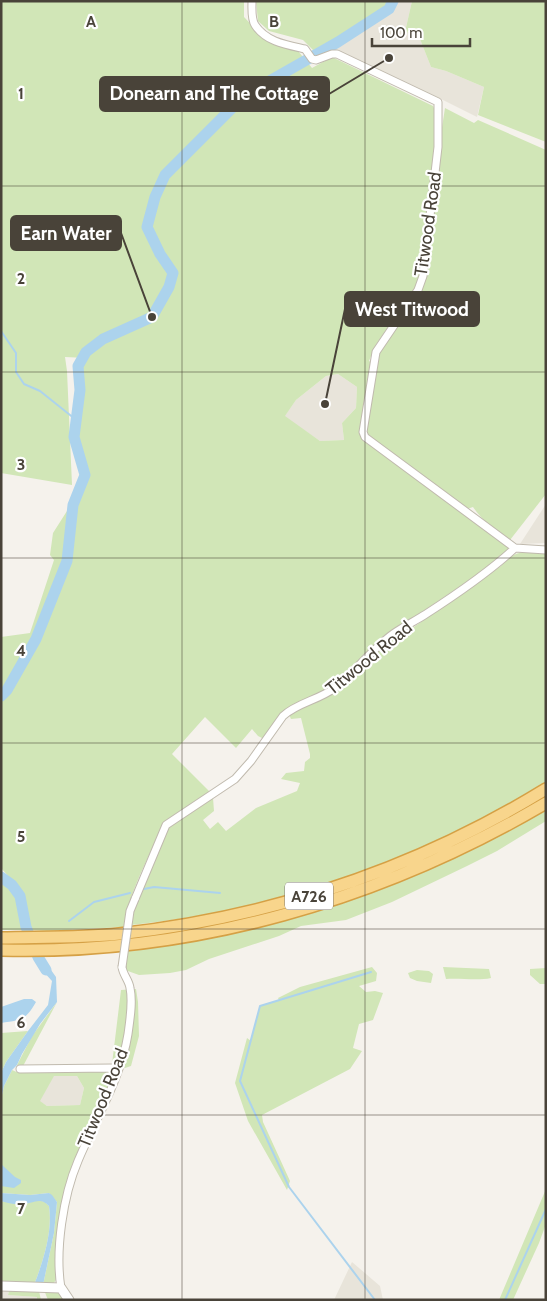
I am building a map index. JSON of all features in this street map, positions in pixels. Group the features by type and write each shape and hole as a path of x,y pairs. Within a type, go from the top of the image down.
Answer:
{"highway":[{"name":"A726","path":"1,938 118,934 254,911 308,896 380,872 434,849 484,824 546,789"},
{"name":"A726","path":"5,950 111,947 199,935 261,921 370,888 434,862 492,834 546,803"}],"street":[{"name":"Titwood Road","path":"61,1288 58,1264 59,1249 71,1179 117,1071 128,1034 131,1001 130,988 122,967 130,911 166,825 235,779 288,712 319,698 333,688 364,658 394,634 476,580 515,548 365,437 363,432 376,352 418,290 423,276 438,146 438,102 337,54 316,60 312,59 305,49 279,44 255,25 252,15 252,1"},
{"path":"515,548 546,550"},
{"path":"20,1070 112,1068 117,1071"},
{"path":"1,1286 61,1288 70,1300"}],"shaded area":[{"path":"390,1 412,1 405,32 418,34 431,67 446,71 484,87 477,117 333,50 370,24"},
{"path":"338,374 357,387 356,408 342,423 344,440 320,441 284,417 296,400 326,376"},
{"path":"546,504 546,543 520,544"},
{"path":"54,1075 77,1076 84,1088 80,1105 47,1106 39,1101"},
{"path":"352,1262 380,1286 383,1300 334,1300"},
{"path":"1,1290 9,1291 8,1295 38,1297 37,1300 1,1300"}],"green space":[{"path":"1,1 244,1 244,17 266,40 298,51 312,68 332,57 433,106 441,134 445,108 474,123 478,120 546,150 546,494 510,540 485,521 473,507 467,509 510,548 498,561 398,628 401,636 501,566 512,556 530,552 546,554 546,784 473,825 424,849 343,880 259,903 174,920 131,925 135,907 168,827 213,798 214,811 203,820 210,829 218,822 226,831 256,808 297,791 300,783 281,779 286,773 304,771 305,762 310,758 301,718 291,719 288,712 266,740 258,736 252,729 236,748 205,717 172,754 211,793 168,820 162,827 130,901 124,927 47,931 29,930 21,896 14,883 1,868 1,637 30,633 54,560 50,555 53,533 67,511 77,502 88,477 78,443 77,429 83,389 82,365 86,358 65,357 72,485 1,473","holes":["420,273 426,274 423,286 380,352 376,365 369,361 375,346 419,282","338,374 357,387 356,408 342,423 344,440 320,441 285,416 296,400 326,376"]},
{"path":"256,1 390,1 357,33 319,56 303,40 269,31 258,21"},
{"path":"412,1 546,1 546,142 478,115 484,87 446,71 431,67 418,34 405,32"},
{"path":"546,809 546,821 497,851 392,902 346,920 301,926 279,936 209,959 186,970 139,975 125,970 128,948 181,943 268,923 345,902 476,847"},
{"path":"1,881 16,897 20,908 23,930 1,930"},
{"path":"372,967 377,973 376,981 359,986 366,992 375,991 383,993 373,1020 359,1024 353,1048 362,1051 350,1069 262,1115 263,1122 290,1181 287,1190 248,1121 235,1083 247,1038 251,1041 260,1006 279,1000 278,998 300,987"},
{"path":"443,967 489,969 491,978 446,979"},
{"path":"546,968 546,984 540,984 530,975 530,969"},
{"path":"417,970 429,971 433,974 431,983 410,978 408,973"},
{"path":"136,989 139,1036 131,1066 122,1069 112,1064 121,990"},
{"path":"57,1002 22,1068 17,1065 32,1036"},
{"path":"28,1031 6,1062 1,1073 1,1033"},
{"path":"12,1070 19,1073 108,1071 114,1074 72,1165 57,1276 54,1283 50,1285 43,1285 54,1233 57,1202 49,1193 30,1195 1,1193 1,1099 4,1086","holes":["54,1076 77,1076 84,1088 80,1105 47,1106 40,1101"]},
{"path":"546,1189 546,1224 539,1243 513,1300 499,1300"},
{"path":"39,1200 49,1206 50,1226 44,1256 34,1285 1,1282 1,1201 23,1204"},
{"path":"44,1290 59,1293 65,1300 48,1300"},
{"path":"9,1291 39,1291 41,1300 37,1300 37,1297 8,1295"}],"water":[{"path":"41,956 56,977 57,1002 40,1024 17,1065 12,1070 4,1086 1,1099 1,1073 6,1062 48,1005 52,981 34,957"},
{"path":"24,999 32,999 36,1002 26,1016 18,1020 1,1023 1,1007"},
{"path":"1,1164 21,1180 21,1183 14,1188 1,1186"},
{"path":"1,1193 30,1195 49,1193 57,1202 54,1233 43,1285 34,1285 44,1256 50,1226 49,1206 42,1201 26,1204 4,1202 1,1201"}],"waterway":[{"path":"1,696 7,690 36,639 67,561 73,505 85,475 74,437 80,390 78,366 86,352 103,339 152,317 169,287 173,273 160,254 147,227 155,197 165,175 245,95 338,42 389,9 393,1"},
{"path":"1,331 16,353 16,372 24,384 40,391 75,419"},
{"path":"1,877 12,885 20,896 26,927 38,957 46,970"},
{"path":"144,889 154,887 220,893"},
{"path":"69,921 94,902 130,893"},
{"path":"371,972 260,1006 240,1081 289,1187 375,1300"},
{"path":"505,1300 546,1209"}],"place":[{"name":"Donearn and The Cottage","path":"389,58"},
{"name":"Earn Water","path":"152,317"},
{"name":"West Titwood","path":"325,404"}]}
